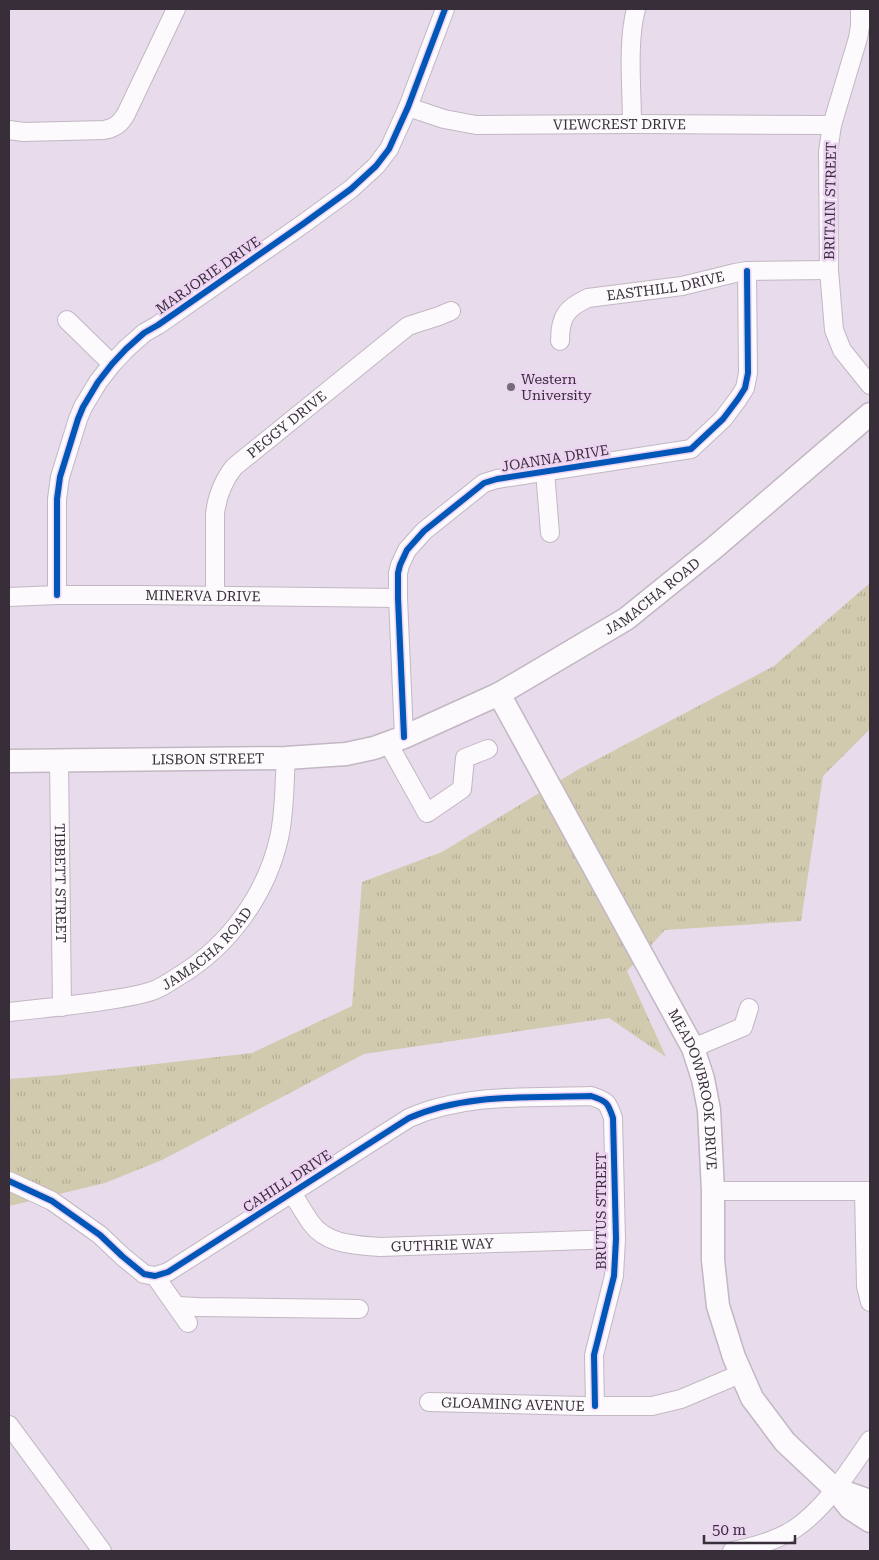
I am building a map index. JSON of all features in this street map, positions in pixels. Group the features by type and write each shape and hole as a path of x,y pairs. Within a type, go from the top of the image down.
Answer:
{"main road":[{"name":"JAMACHA ROAD","path":"396,740 499,694 626,619 714,548 870,414"},
{"name":"MEADOWBROOK DRIVE","path":"499,694 693,1048 703,1079 708,1110 713,1191 713,1260 718,1306 740,1374 752,1398 785,1442 836,1489 850,1508 870,1521"},
{"name":"LISBON STREET","path":"9,761 286,758 346,754 374,748 396,740"},
{"name":"MEADOWBROOK DRIVE","path":"836,1489 870,1501"}],"street":[{"path":"9,130 24,132 104,130 114,128 126,114 176,9"},
{"name":"MARJORIE DRIVE","path":"57,595 57,499 60,476 83,408 98,382 112,364 144,333 296,230 351,189 376,166 389,149 408,107 445,9"},
{"path":"632,124 631,45 636,9"},
{"name":"BRITAIN STREET","path":"860,9 858,38 832,125 828,152 829,270 834,330 842,350 870,385"},
{"name":"VIEWCREST DRIVE","path":"408,107 444,119 476,125 832,125"},
{"name":"EASTHILL DRIVE","path":"560,341 560,326 564,315 575,305 588,298 682,286 747,271 829,270"},
{"name":"JOANNA DRIVE","path":"396,740 398,573 403,557 412,543 424,531 484,484 497,479 690,449 723,419 744,388 748,373 747,271"},
{"name":"PEGGY DRIVE","path":"215,595 216,502 224,482 234,467 408,326 451,311"},
{"path":"67,320 112,364"},
{"path":"546,472 550,533"},
{"name":"MINERVA DRIVE","path":"9,597 57,595 215,595 398,598"},
{"path":"396,740 427,813 462,789 465,758 488,750"},
{"name":"JAMACHA ROAD","path":"9,1012 118,999 153,990 186,972 215,949 240,921 260,890 274,856 282,820 286,758"},
{"name":"TIBBETT STREET","path":"59,761 62,1007"},
{"path":"693,1048 743,1027 749,1008"},
{"name":"CAHILL DRIVE","path":"155,1276 168,1272 409,1118 433,1108 476,1100 591,1096 602,1099 608,1104"},
{"name":"BRUTUS STREET","path":"595,1406 594,1355 614,1276 616,1239 613,1118 608,1104"},
{"path":"9,1181 52,1200 100,1235 139,1271 155,1276 188,1323"},
{"path":"713,1191 867,1191 866,1286 870,1302"},
{"name":"GUTHRIE WAY","path":"291,1192 312,1225 328,1238 352,1245 380,1246 616,1239"},
{"path":"177,1306 359,1308"},
{"name":"GLOAMING AVENUE","path":"429,1402 652,1406 681,1398 740,1374"},
{"path":"9,1425 102,1551"},
{"path":"732,1551 773,1539 792,1530 810,1517 836,1489 870,1440"}],"green space":[{"path":"870,583 870,729 823,776 801,921 665,930 627,971 666,1057 609,1018 364,1054 162,1160 105,1183 9,1206 9,1079 252,1053 352,1006 362,882 442,852 579,769 774,666"}],"cycle path":[{"path":"57,595 57,499 60,477 78,419 98,382 126,349 144,333 303,224 351,189 376,166 389,149 408,107 445,9"},
{"path":"404,737 398,573 407,550 424,531 484,483 497,479 691,449 723,419 745,388 748,373 747,271"},
{"path":"9,1181 52,1201 100,1235 144,1274 155,1276 168,1272 409,1118 452,1104 498,1098 591,1096 604,1101 610,1109 613,1118 616,1239 614,1276 594,1355 595,1406"}],"place":[{"name":"Western University","path":"511,387"}]}
